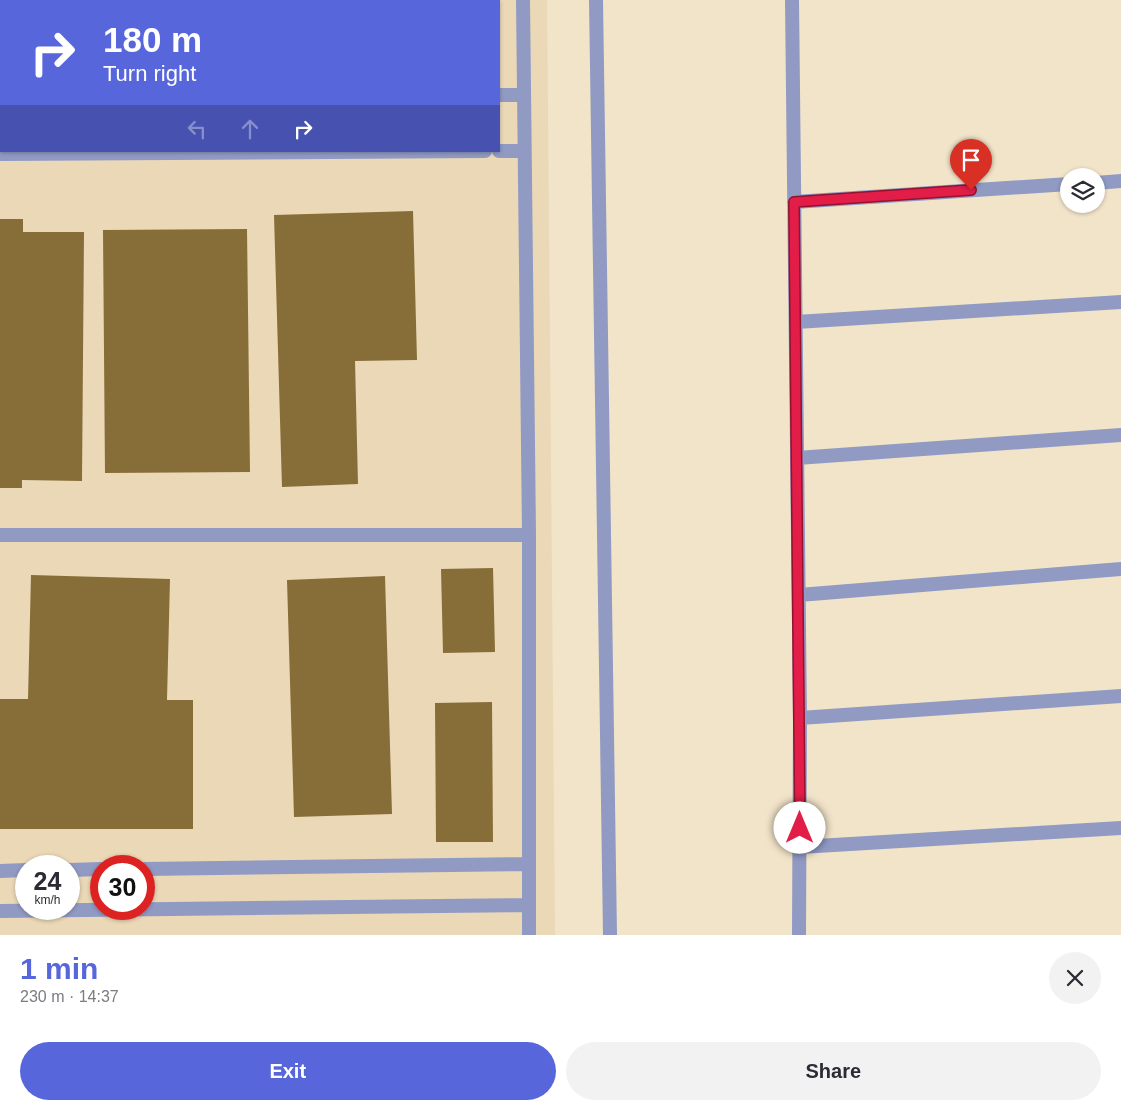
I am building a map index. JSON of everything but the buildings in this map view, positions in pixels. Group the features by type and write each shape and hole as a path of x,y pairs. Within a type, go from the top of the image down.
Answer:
{"street":[{"path":"523,0 529,535 529,935"},
{"path":"596,0 610,935"},
{"path":"792,0 800,718 799,935"},
{"path":"500,95 523,94"},
{"path":"500,151 524,151"},
{"path":"0,154 323,152"},
{"path":"1105,182 1121,181"},
{"path":"794,202 1060,185"},
{"path":"796,322 1121,302"},
{"path":"797,458 1121,435"},
{"path":"0,535 529,535"},
{"path":"798,595 1121,570"},
{"path":"800,718 1121,696"},
{"path":"800,847 1121,828"},
{"path":"155,869 529,864"},
{"path":"0,870 15,870"},
{"path":"0,911 529,906"}],"shaded area":[{"path":"500,0 547,0 555,935 0,935 0,152 500,152"}],"route":[{"path":"800,828 794,202 971,190"}]}
